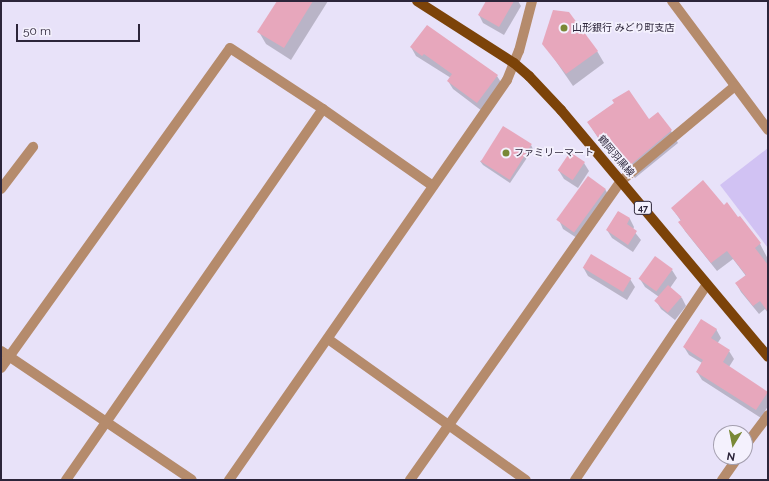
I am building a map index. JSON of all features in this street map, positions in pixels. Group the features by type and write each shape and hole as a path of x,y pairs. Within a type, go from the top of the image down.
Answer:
{"main road":[{"name":"鶴岡羽黒線","path":"418,1 514,63 529,76 561,110 768,357"}],"street":[{"path":"229,480 507,80 514,63 532,1"},
{"path":"672,1 768,130"},
{"path":"1,368 5,353 230,48 324,109 433,186"},
{"path":"410,480 621,181 735,86"},
{"path":"66,480 108,422 324,109"},
{"path":"1,189 33,147"},
{"path":"575,480 707,284"},
{"path":"328,339 526,480"},
{"path":"5,353 192,480"},
{"path":"753,435 768,415"},
{"path":"722,480 732,465"}],"shaded area":[{"path":"768,148 768,248 720,185"}],"building":[{"path":"277,1 313,1 284,48 257,32"},
{"path":"486,1 514,1 499,27 478,15"},
{"name":"山形銀行 みどり町支店","path":"553,10 569,12 598,51 566,74 542,44"},
{"path":"427,25 498,75 477,103 447,81 452,74 424,54 422,56 410,47"},
{"path":"629,90 649,119 658,112 672,130 628,167 604,137 600,140 587,122 614,103 612,100"},
{"name":"ファミリーマート","path":"503,126 532,144 510,180 481,162"},
{"path":"570,152 585,162 573,180 558,170"},
{"path":"588,176 606,189 574,233 556,220"},
{"path":"703,180 724,205 727,202 738,217 740,216 761,243 755,248 768,265 768,312 760,301 753,306 735,283 746,275 727,251 711,263 678,222 681,220 671,208"},
{"path":"618,211 630,218 627,224 637,231 628,245 606,230"},
{"path":"591,254 631,278 623,292 583,268"},
{"path":"655,256 673,269 656,292 639,279"},
{"path":"668,285 682,297 668,313 654,301"},
{"path":"701,319 717,329 711,338 730,350 723,362 768,392 756,410 696,372 703,360 683,347"}],"place":[{"name":"山形銀行 みどり町支店","path":"564,28"},
{"name":"ファミリーマート","path":"506,153"}]}
